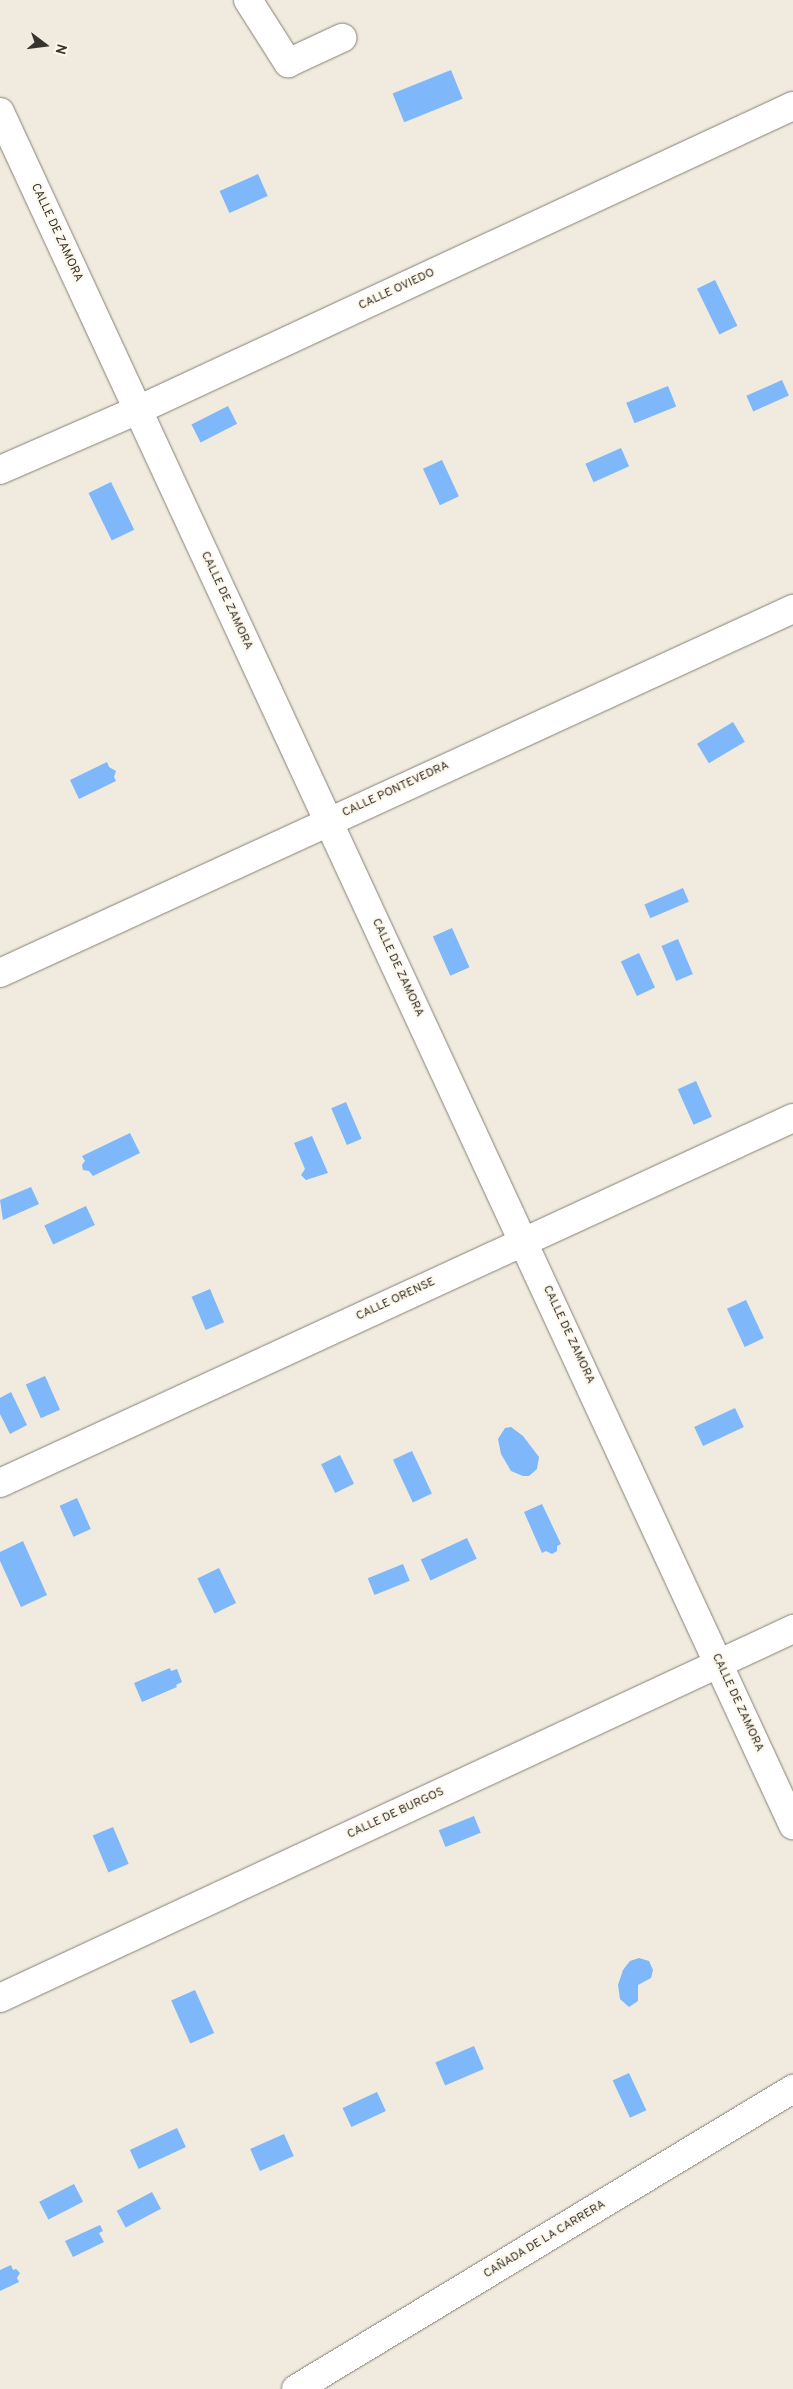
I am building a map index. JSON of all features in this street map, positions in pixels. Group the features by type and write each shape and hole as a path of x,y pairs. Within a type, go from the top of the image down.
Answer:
{"street":[{"path":"248,0 288,63 342,38"},
{"name":"CALLE OVIEDO","path":"0,470 138,410 793,106"},
{"name":"CALLE DE ZAMORA","path":"0,112 793,1825"},
{"name":"CALLE PONTEVEDRA","path":"0,973 793,609"},
{"name":"CALLE ORENSE","path":"0,1483 793,1118"},
{"name":"CALLE DE BURGOS","path":"0,1998 793,1629"},
{"name":"CAÑADA DE LA CARRERA","path":"296,2389 793,2089"}],"water":[{"path":"451,70 463,99 404,122 393,94"},
{"path":"258,174 268,196 229,213 220,191"},
{"path":"715,280 737,326 719,335 697,289"},
{"path":"782,380 789,396 753,411 746,396"},
{"path":"668,386 676,406 635,423 626,403"},
{"path":"228,406 237,424 201,442 191,425"},
{"path":"621,448 629,466 594,482 585,464"},
{"path":"442,460 459,496 440,505 423,469"},
{"path":"111,482 134,530 112,541 89,493"},
{"path":"733,722 745,742 709,763 697,744"},
{"path":"107,762 109,767 116,771 114,777 116,781 79,799 70,780"},
{"path":"683,888 689,902 650,918 644,904"},
{"path":"452,928 469,967 450,976 433,937"},
{"path":"678,939 693,974 676,981 661,946"},
{"path":"639,953 655,987 637,996 621,961"},
{"path":"696,1081 712,1117 694,1125 678,1089"},
{"path":"346,1102 362,1139 347,1145 331,1108"},
{"path":"130,1133 140,1153 93,1176 89,1171 83,1170 82,1165 85,1161 82,1156"},
{"path":"312,1136 328,1173 306,1180 301,1175 305,1169 294,1143"},
{"path":"31,1187 39,1204 3,1220 0,1200"},
{"path":"86,1206 95,1225 53,1244 44,1225"},
{"path":"210,1289 224,1322 206,1330 192,1297"},
{"path":"746,1300 764,1338 745,1347 727,1309"},
{"path":"45,1376 60,1410 41,1418 26,1385"},
{"path":"11,1392 27,1425 10,1434 0,1414 0,1398"},
{"path":"735,1408 744,1427 703,1446 694,1427"},
{"path":"511,1427 523,1436 539,1457 537,1469 529,1476 523,1476 511,1471 501,1454 498,1439 505,1428"},
{"path":"412,1451 432,1494 413,1502 393,1460"},
{"path":"340,1455 354,1484 335,1493 321,1464"},
{"path":"77,1498 91,1529 73,1537 60,1506"},
{"path":"542,1504 561,1544 557,1546 557,1551 552,1554 546,1551 542,1553 524,1512"},
{"path":"467,1538 477,1559 430,1580 421,1560"},
{"path":"23,1541 47,1595 21,1607 0,1561 0,1552"},
{"path":"403,1564 410,1581 375,1595 368,1578"},
{"path":"219,1568 236,1603 215,1614 197,1579"},
{"path":"170,1668 171,1671 177,1669 182,1682 176,1685 177,1687 142,1702 134,1683"},
{"path":"474,1816 481,1833 446,1847 439,1830"},
{"path":"113,1827 129,1864 108,1872 93,1836"},
{"path":"639,1958 649,1961 653,1970 651,1978 638,1985 638,2001 629,2007 620,1999 618,1985 623,1970 630,1961"},
{"path":"195,1990 214,2033 190,2044 171,2001"},
{"path":"474,2046 484,2069 445,2085 435,2062"},
{"path":"629,2073 646,2110 630,2118 613,2081"},
{"path":"377,2092 386,2111 351,2127 343,2108"},
{"path":"177,2128 186,2147 139,2169 130,2150"},
{"path":"284,2134 294,2156 260,2171 250,2149"},
{"path":"74,2184 83,2202 48,2220 39,2202"},
{"path":"152,2192 161,2209 126,2228 117,2211"},
{"path":"100,2225 103,2231 99,2233 104,2242 73,2257 65,2241"},
{"path":"11,2265 13,2270 16,2269 20,2273 17,2278 19,2282 0,2291 0,2270"}]}
